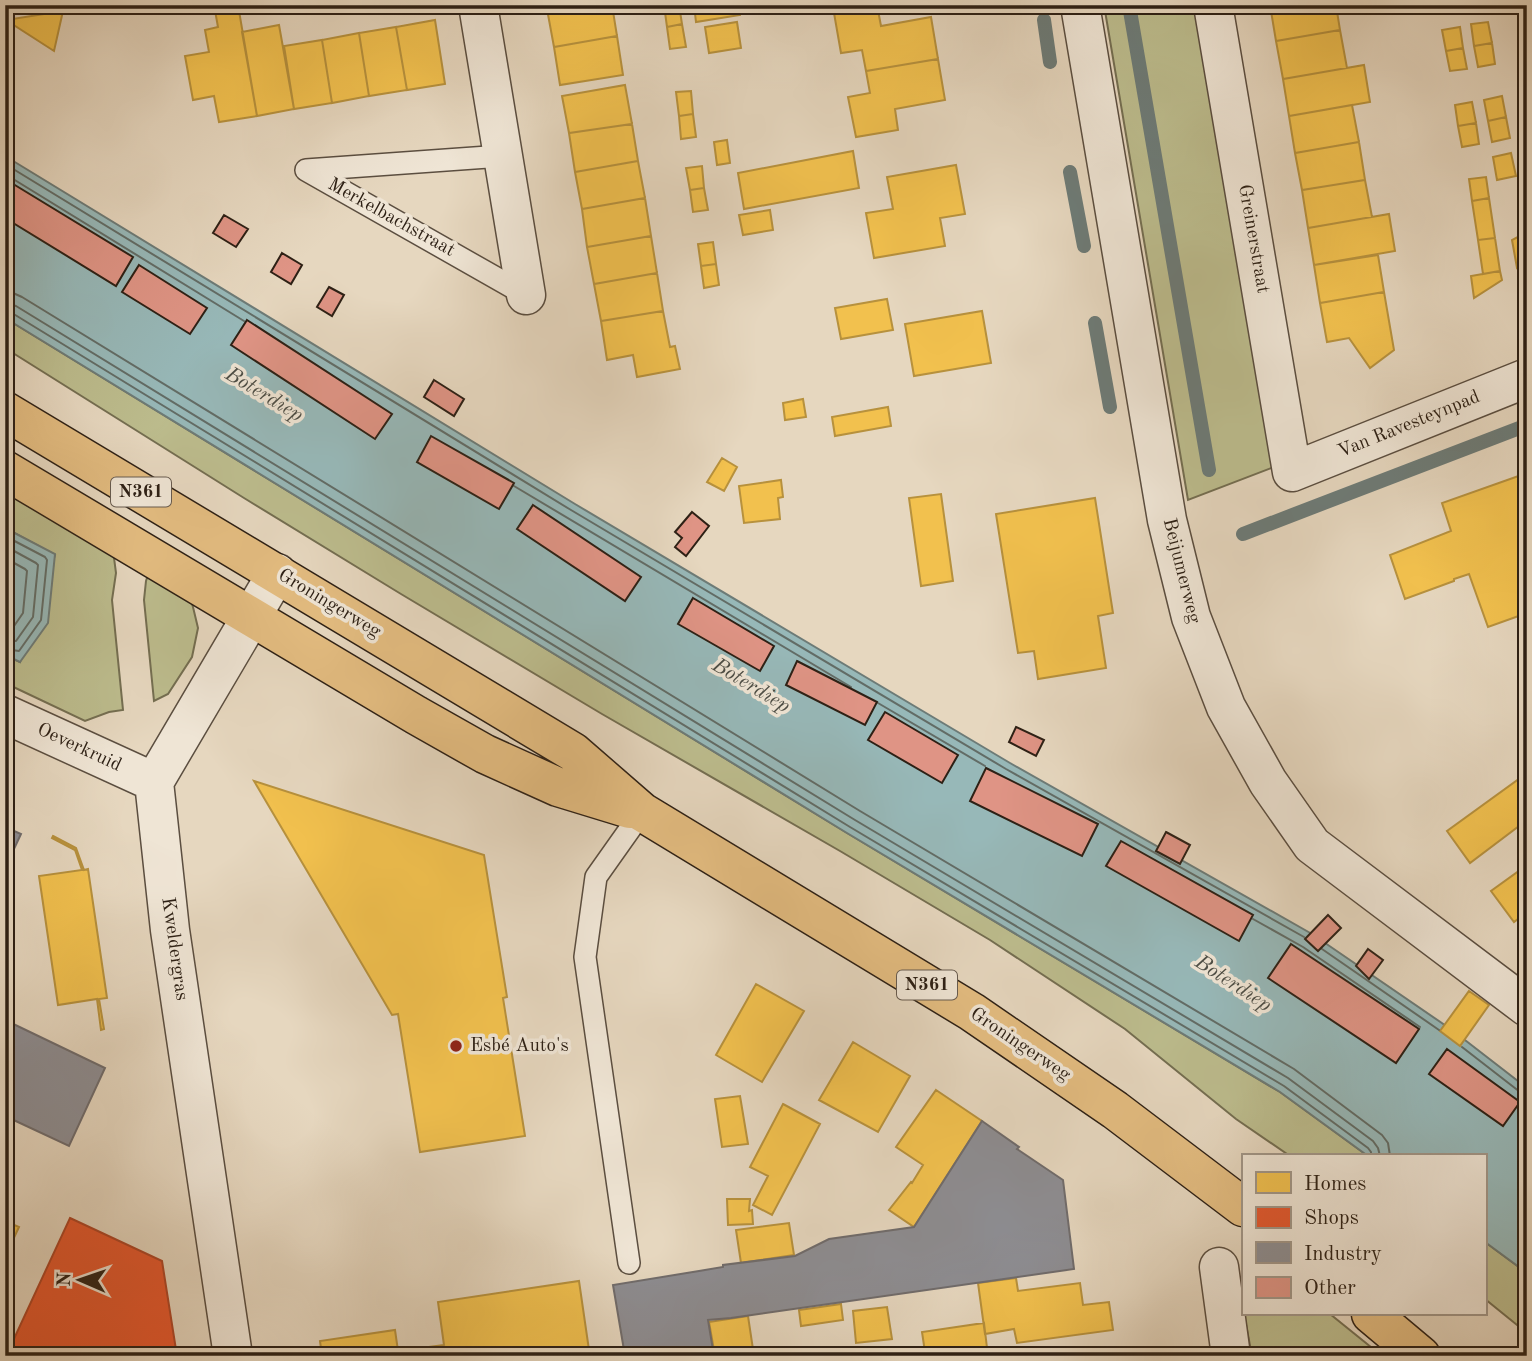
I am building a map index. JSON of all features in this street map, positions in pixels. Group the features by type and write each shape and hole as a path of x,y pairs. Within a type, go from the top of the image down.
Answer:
{"main road":[{"name":"Groningerweg","path":"5,411 573,752 642,812 972,1012 1115,1110 1242,1206"},
{"name":"Groningerweg","path":"5,470 485,754 558,787 642,812"},
{"path":"1373,1316 1420,1356"}],"street":[{"name":"Merkelbachstraat","path":"478,5 526,295"},
{"name":"Beijumerweg","path":"1080,5 1167,520 1191,617 1226,707 1268,782 1312,845 1527,1007"},
{"name":"Greinerstraat","path":"1213,5 1292,472"},
{"name":"Van Ravesteynpad","path":"1292,472 1527,378"},
{"path":"154,782 277,573"},
{"name":"Oeverkruid","path":"5,713 154,782"},
{"name":"Kweldergras","path":"154,782 170,930 233,1356"},
{"path":"1219,1267 1231,1356"}],"lane":[{"name":"Merkelbachstraat","path":"502,156 306,170 526,295"},
{"path":"629,1263 585,957 596,877 642,812"}],"green space":[{"path":"1104,5 1194,5 1274,467 1188,500"},
{"path":"5,318 847,833 1280,1092 1365,1154 1287,1154 1236,1119 1125,1029 990,940 401,594 5,348"},
{"path":"5,486 113,550 116,573 112,600 123,710 85,721 5,683 5,655 20,662 55,555 5,528"},
{"path":"151,566 186,586 198,628 192,657 168,694 154,701 144,600"},
{"path":"1486,1243 1527,1273 1527,1333 1486,1300"},
{"path":"1244,1316 1332,1316 1382,1356 1252,1356"}],"water":[{"name":"Boterdiep","path":"5,156 575,504 1010,763 1312,934 1452,1030 1527,1088 1527,1273 1486,1243 1486,1154 1365,1154 1280,1092 847,833 5,318"},
{"path":"5,528 55,554 48,623 20,662 5,655"}],"building: Homes":[{"path":"214,5 238,5 257,116 219,122 214,96 193,100 185,56 209,52 205,30 218,27"},
{"path":"573,5 612,5 617,36 554,47 547,9"},
{"path":"664,5 679,5 682,24 667,27"},
{"path":"694,5 739,5 740,15 696,22"},
{"path":"877,5 881,26 931,17 938,59 866,71 862,50 841,53 834,13"},
{"path":"1270,5 1336,5 1340,30 1276,41"},
{"path":"63,11 54,51 6,20"},
{"path":"435,20 445,84 407,90 396,27"},
{"path":"737,22 741,48 709,53 705,27"},
{"path":"1488,22 1492,43 1474,46 1471,24"},
{"path":"682,24 686,47 670,49 667,27"},
{"path":"279,25 294,109 257,116 242,32"},
{"path":"396,27 407,90 369,96 359,33"},
{"path":"1460,27 1463,48 1446,51 1442,30"},
{"path":"1340,30 1347,68 1283,79 1276,41"},
{"path":"359,33 369,96 332,103 322,40"},
{"path":"617,36 623,75 560,85 554,47"},
{"path":"322,40 332,103 294,109 284,46"},
{"path":"1492,43 1495,64 1478,67 1474,46"},
{"path":"1463,48 1467,69 1450,71 1446,51"},
{"path":"938,59 945,100 895,109 898,130 856,137 848,97 870,93 866,71"},
{"path":"1364,65 1370,102 1289,116 1283,79"},
{"path":"625,85 632,124 569,133 562,96"},
{"path":"691,91 693,114 679,116 676,92"},
{"path":"1502,96 1506,117 1488,121 1484,100"},
{"path":"1472,102 1476,123 1458,126 1455,105"},
{"path":"1352,105 1359,142 1295,153 1289,116"},
{"path":"693,114 696,137 681,139 679,116"},
{"path":"1506,117 1510,138 1492,142 1488,121"},
{"path":"1476,123 1479,144 1462,147 1458,126"},
{"path":"632,124 638,161 575,172 569,133"},
{"path":"727,140 730,163 717,165 714,142"},
{"path":"1359,142 1365,180 1302,190 1295,153"},
{"path":"853,151 859,188 744,209 738,173"},
{"path":"1511,153 1516,176 1497,180 1493,157"},
{"path":"638,161 645,198 582,209 575,172"},
{"path":"956,165 965,214 940,218 945,246 874,258 866,213 893,209 887,177"},
{"path":"702,166 704,188 690,190 686,168"},
{"path":"1486,177 1489,198 1472,201 1469,179"},
{"path":"1365,180 1372,217 1308,228 1302,190"},
{"path":"704,188 708,210 693,212 690,190"},
{"path":"645,198 651,236 587,247 582,209"},
{"path":"1489,198 1495,238 1478,240 1472,201"},
{"path":"770,210 773,230 743,235 739,215"},
{"path":"1389,214 1395,251 1314,265 1308,228"},
{"path":"1527,232 1527,263 1517,268 1512,240"},
{"path":"651,236 657,273 594,284 587,247"},
{"path":"1495,238 1500,271 1483,274 1478,240"},
{"path":"713,242 716,264 701,266 698,244"},
{"path":"1378,255 1384,292 1320,303 1314,265"},
{"path":"716,264 719,285 704,288 701,266"},
{"path":"1500,271 1502,280 1474,298 1471,276"},
{"path":"657,273 663,311 601,321 594,284"},
{"path":"1384,292 1394,350 1370,368 1349,338 1327,342 1320,303"},
{"path":"887,299 893,330 841,339 835,308"},
{"path":"663,311 670,347 675,346 680,369 637,377 633,355 607,360 601,321"},
{"path":"982,311 991,363 914,376 905,324"},
{"path":"803,399 806,417 785,420 783,403"},
{"path":"888,407 891,426 835,436 832,417"},
{"path":"722,458 737,467 724,491 707,482"},
{"path":"1527,473 1527,613 1488,627 1469,574 1405,599 1390,555 1451,531 1442,503"},
{"path":"781,480 783,497 778,498 780,519 744,523 739,486"},
{"path":"941,494 953,581 921,586 909,498"},
{"path":"1095,498 1113,613 1098,616 1106,668 1038,679 1034,651 1018,653 996,514"},
{"path":"1527,773 1527,820 1470,863 1447,831"},
{"path":"254,781 484,855 507,997 503,998 525,1136 420,1152 398,1014 392,1015"},
{"path":"53,836 76,848 84,870 88,869 107,998 99,999 104,1029 101,1030 97,999 58,1005 39,876 82,870 75,850 52,838"},
{"path":"1527,865 1527,912 1514,922 1491,891"},
{"path":"756,984 804,1011 762,1082 716,1055"},
{"path":"1469,991 1489,1005 1460,1046 1440,1031"},
{"path":"853,1042 910,1076 878,1132 819,1100"},
{"path":"936,1090 982,1121 914,1227 889,1210 923,1165 896,1147"},
{"path":"740,1096 748,1144 722,1147 715,1099"},
{"path":"783,1104 820,1124 772,1215 753,1205 768,1176 750,1167"},
{"path":"727,1199 750,1199 749,1211 752,1210 753,1224 728,1225"},
{"path":"5,1221 19,1227 5,1257"},
{"path":"789,1223 794,1255 741,1263 736,1230"},
{"path":"1016,1278 1018,1291 1080,1283 1083,1305 1109,1302 1113,1330 1017,1343 1014,1329 985,1334 978,1283"},
{"path":"579,1281 589,1350 548,1356 322,1356 320,1341 395,1330 398,1351 444,1345 438,1302"},
{"path":"841,1304 843,1320 801,1326 799,1310"},
{"path":"887,1307 892,1339 856,1343 853,1311"},
{"path":"748,1316 754,1356 715,1356 709,1322"},
{"path":"984,1323 988,1356 903,1356 925,1352 922,1332"}],"building: Shops":[{"path":"70,1218 162,1261 177,1356 6,1356"}],"building: Industry":[{"path":"5,827 21,834 5,868"},
{"path":"5,1020 105,1068 69,1146 5,1116"},
{"path":"982,1121 1063,1180 1074,1269 708,1320 714,1356 625,1356 613,1285 723,1265 795,1256 829,1239 914,1227"}],"building: Other":[{"path":"5,179 133,257 116,286 5,218"},
{"path":"224,215 248,229 236,247 213,233"},
{"path":"282,253 302,265 291,284 271,272"},
{"path":"139,265 207,308 190,334 122,292"},
{"path":"329,287 344,295 332,316 317,307"},
{"path":"247,320 392,414 375,439 231,345"},
{"path":"434,380 464,399 454,416 424,397"},
{"path":"431,436 514,483 499,509 417,462"},
{"path":"533,505 641,577 625,601 517,529"},
{"path":"692,512 709,526 686,556 675,547 682,538 675,532"},
{"path":"693,598 774,646 760,671 678,624"},
{"path":"797,661 877,702 865,725 786,685"},
{"path":"885,712 958,755 942,783 868,740"},
{"path":"1016,727 1044,740 1036,756 1009,742"},
{"path":"986,768 1098,824 1082,856 970,801"},
{"path":"1166,832 1190,845 1180,864 1156,851"},
{"path":"1121,841 1253,915 1239,941 1106,866"},
{"path":"1328,915 1341,928 1318,951 1305,939"},
{"path":"1291,944 1419,1029 1396,1063 1268,978"},
{"path":"1368,949 1383,960 1369,979 1356,966"},
{"path":"1447,1049 1520,1102 1503,1126 1429,1074"}],"waterway":[{"path":"1129,5 1209,470"},
{"path":"1044,20 1050,62"},
{"path":"1070,172 1084,246"},
{"path":"1095,323 1110,407"},
{"path":"1243,534 1527,425"}],"place":[{"name":"Esbé Auto's","path":"456,1046"}]}
